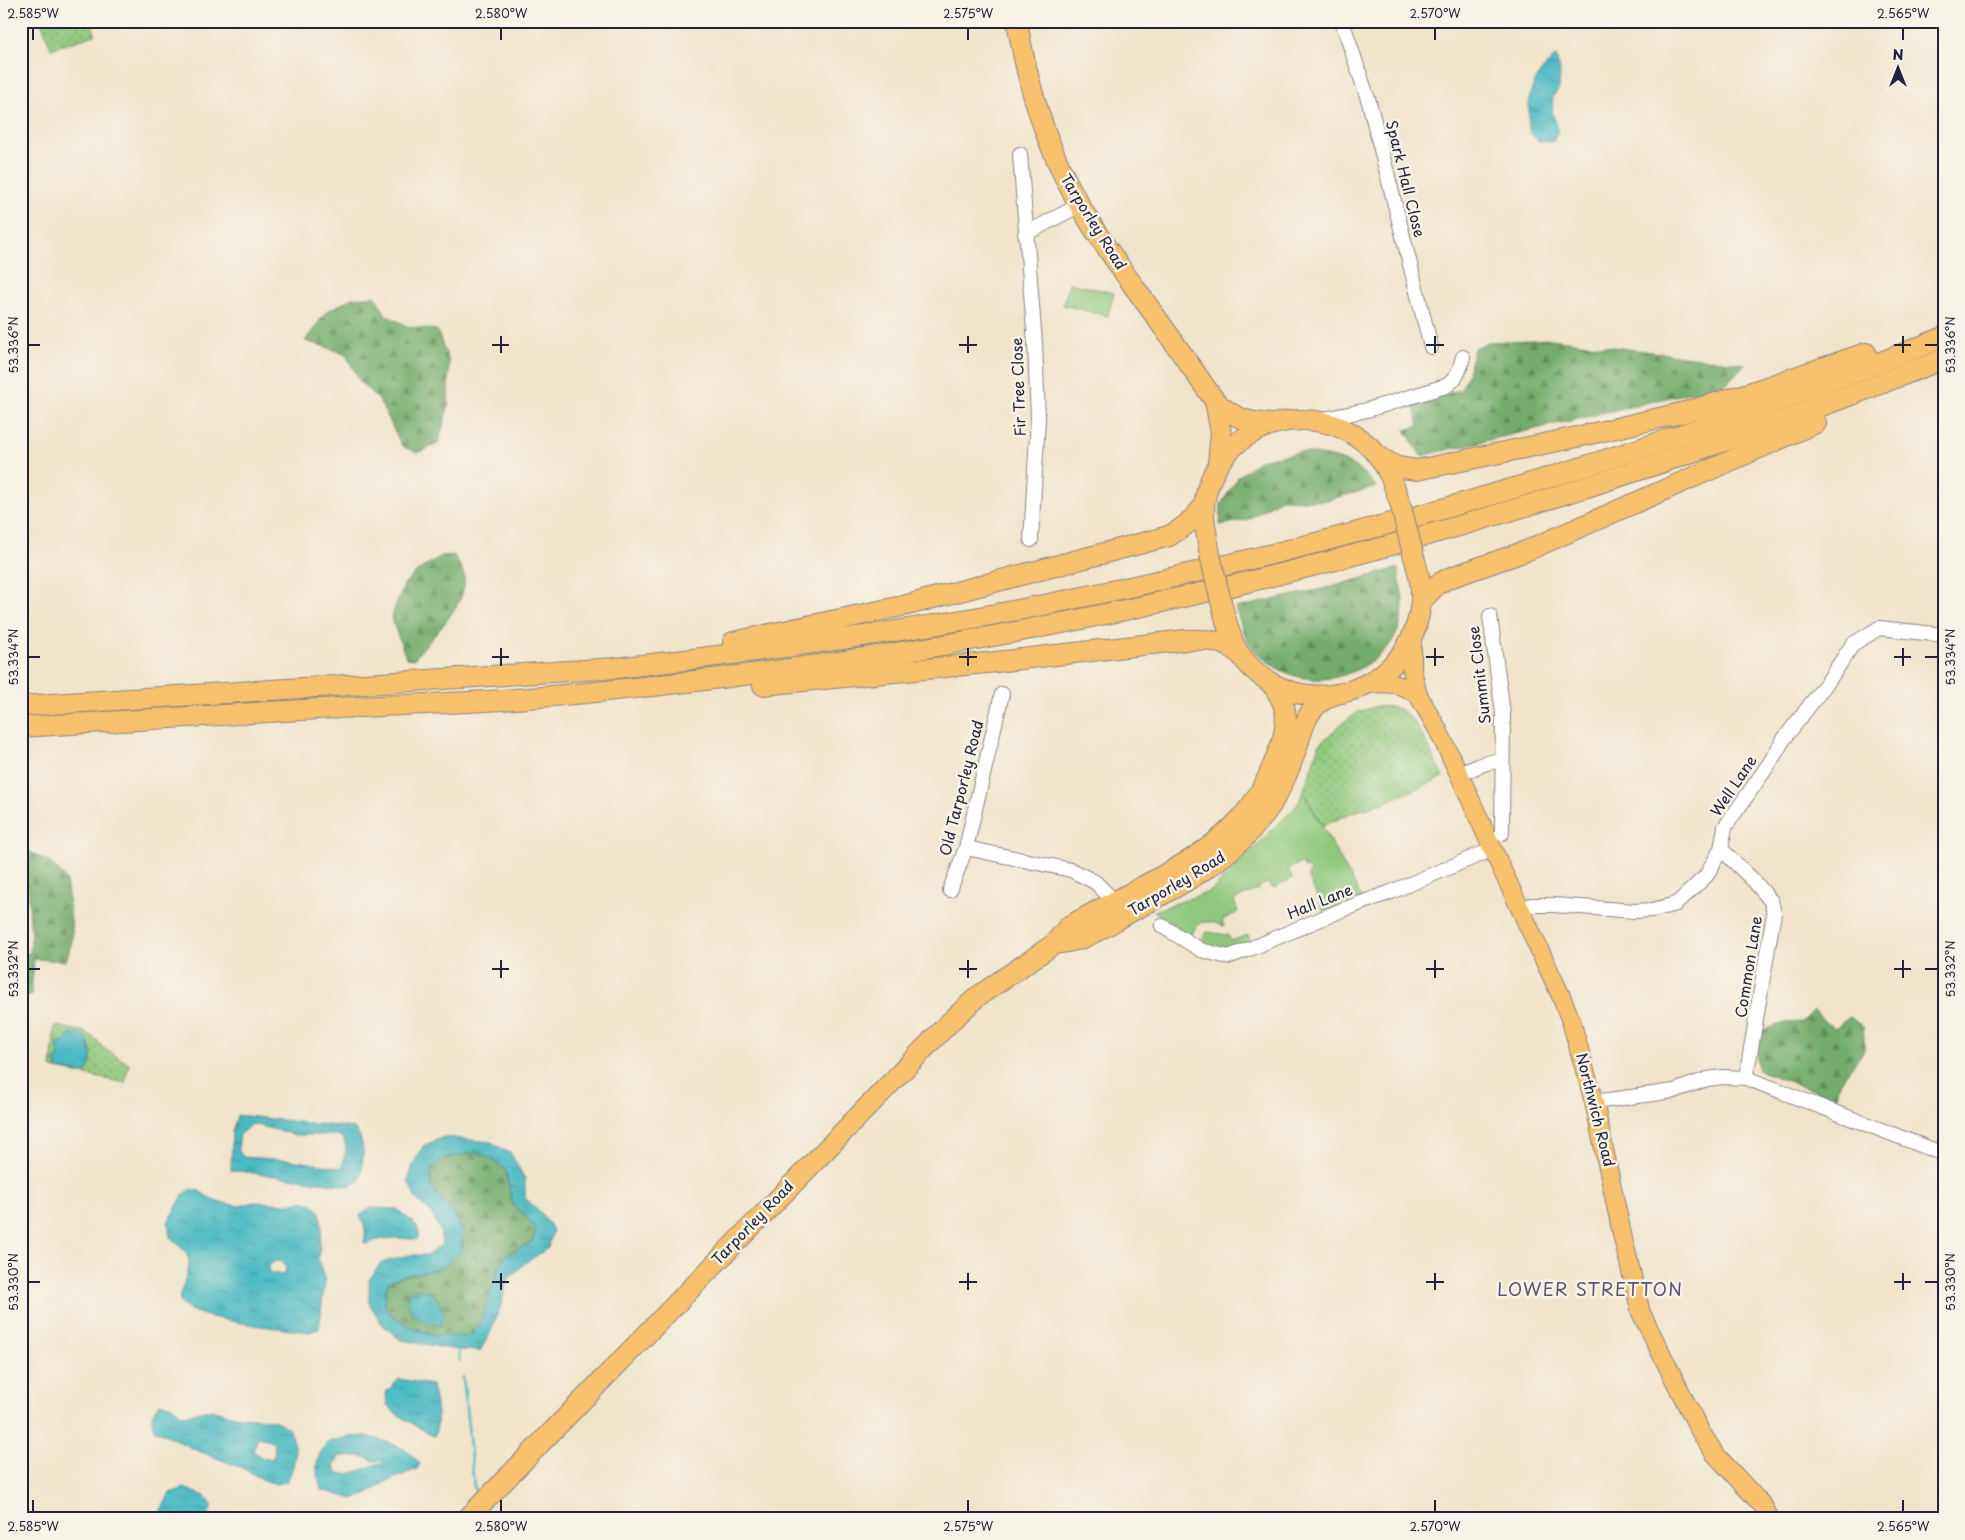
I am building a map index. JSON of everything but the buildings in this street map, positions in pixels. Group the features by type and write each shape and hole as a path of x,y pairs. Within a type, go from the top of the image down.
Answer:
{"highway":[{"name":"Tarporley Road","path":"1018,21 1030,83 1044,130 1058,164 1104,245 1215,401 1225,411 1244,421 1274,424"},
{"path":"616,668 907,605 1168,536 1177,532 1199,512 1218,463 1242,439 1274,424 1294,420 1315,420 1340,427 1360,439 1378,456 1392,465 1404,469 1424,469 1638,424 1685,412 1749,393 1944,326"},
{"path":"21,706 616,668 766,650 1036,606 1233,564 1445,508 1651,445 1778,400 1944,337"},
{"path":"1421,601 1438,584 1468,571 1526,551 1737,459 1901,385 1944,360"},
{"path":"21,727 514,699 619,690 733,677 891,653 1042,627 1235,586 1438,532 1580,490 1772,426 1944,360"},
{"name":"Tarporley Road","path":"1215,401 1221,433 1218,463"},
{"path":"619,690 782,684 1186,640 1204,640 1232,648 1269,681 1293,691 1321,695 1336,694 1368,684 1380,677 1398,660 1412,636 1421,601 1420,579 1401,506 1393,482 1378,456"},
{"path":"1199,512 1204,519 1221,602 1232,637 1232,648"},
{"name":"Tarporley Road","path":"467,1519 928,1043 977,997 1054,944 1069,926 1169,872 1208,848 1242,817 1267,779 1286,727 1284,705 1280,695 1269,681"},
{"name":"Tarporley Road","path":"1054,944 1078,940 1197,875 1231,852 1262,818 1279,791 1309,714 1321,701 1336,694"}],"main road":[{"name":"Northwich Road","path":"1412,636 1412,670 1418,695 1437,728 1459,774 1568,1011 1594,1102 1622,1234 1642,1313 1700,1431 1715,1454 1762,1506 1770,1519"},
{"path":"1368,684 1392,683 1410,689 1418,695"}],"street":[{"name":"Spark Hall Close","path":"1342,21 1369,102 1430,346"},
{"name":"Fir Tree Close","path":"1020,154 1038,419 1031,540"},
{"path":"1026,234 1080,205"},
{"path":"1315,420 1367,410 1446,386 1455,378 1463,357"},
{"path":"1360,439 1360,422 1367,410"},
{"name":"Summit Close","path":"1490,616 1503,713 1502,833"},
{"name":"Well Lane","path":"1520,909 1538,905 1635,910 1664,908 1676,904 1706,876 1721,850 1725,827 1784,739 1853,644 1879,628 1944,635"},
{"name":"Old Tarporley Road","path":"950,890 966,848 1002,694"},
{"path":"1459,774 1486,763 1502,760"},
{"path":"966,848 1071,870 1096,882 1114,901 1134,910"},
{"name":"Hall Lane","path":"1162,926 1201,950 1228,957 1493,849"},
{"name":"Common Lane","path":"1721,850 1754,880 1771,902 1774,913 1746,1078"},
{"path":"1594,1102 1674,1091 1707,1079 1723,1076 1746,1078 1944,1154"}],"green space":[{"path":"41,21 92,21 95,35 51,49"},
{"path":"1069,283 1114,293 1108,316 1063,305"},
{"path":"375,296 386,315 409,327 437,330 449,362 448,408 438,444 417,453 402,446 379,400 361,383 346,355 305,341 326,312 352,298"},
{"path":"1551,339 1745,364 1726,384 1421,456 1405,430 1419,426 1413,403 1461,390 1468,374 1474,348 1490,342"},
{"path":"1300,452 1343,460 1368,477 1377,487 1323,501 1281,499 1247,520 1220,525 1221,504 1239,476 1260,460"},
{"path":"454,555 464,576 461,598 447,620 414,659 406,658 391,617 405,583 419,570 441,556"},
{"path":"1398,568 1403,608 1396,635 1389,646 1371,662 1357,670 1328,679 1300,677 1286,673 1272,665 1254,650 1244,633 1235,608 1331,587"},
{"path":"1377,706 1395,708 1408,715 1420,731 1443,777 1384,803 1351,813 1323,826 1303,792 1319,745 1340,725 1358,712"},
{"path":"1303,792 1362,898 1324,912 1308,876 1311,870 1304,867 1302,863 1288,868 1292,879 1274,888 1267,883 1260,886 1259,889 1234,900 1238,912 1222,920 1224,926 1209,922 1202,923 1188,936 1154,911 1211,891 1297,805"},
{"path":"21,847 51,863 66,879 73,938 66,961 34,959 31,995 27,997 21,971 21,954 30,953 31,938 28,886 21,874"},
{"path":"1207,932 1228,935 1231,941 1248,935 1251,943 1224,951 1204,946 1202,939"},
{"path":"1814,1010 1826,1023 1835,1028 1850,1017 1863,1027 1865,1050 1839,1083 1836,1099 1758,1070 1755,1032 1785,1023 1802,1022"},
{"path":"55,1026 83,1031 96,1039 103,1048 129,1064 125,1083 51,1068"},
{"path":"476,1152 491,1159 505,1169 513,1205 526,1216 536,1230 532,1242 508,1254 499,1267 482,1319 471,1336 448,1337 424,1332 403,1323 385,1308 385,1293 388,1282 403,1276 441,1268 454,1214 431,1187 431,1169 444,1158"}],"water":[{"path":"1556,56 1560,71 1559,89 1553,96 1552,111 1558,130 1553,142 1538,141 1529,130 1530,97 1535,81 1540,73"},
{"path":"79,1033 87,1041 91,1051 91,1063 85,1073 57,1069 55,1061 59,1056 57,1044 65,1042 69,1034"},
{"path":"237,1115 354,1128 361,1140 363,1153 360,1180 349,1186 231,1170 232,1132","holes":["252,1124 295,1135 337,1135 344,1139 346,1149 342,1168 290,1160 243,1157 238,1149 240,1134"]},
{"path":"443,1137 491,1142 511,1154 525,1179 525,1198 541,1213 553,1230 548,1248 525,1263 507,1280 501,1305 491,1331 480,1351 457,1350 400,1340 382,1324 369,1303 369,1280 381,1263 409,1255 428,1255 442,1244 440,1230 432,1214 415,1198 408,1181 413,1165 423,1146","holes":["476,1152 491,1159 505,1169 513,1205 526,1216 536,1230 532,1242 508,1254 499,1267 482,1319 471,1336 448,1337 413,1328 393,1316 385,1308 385,1293 388,1282 403,1276 441,1268 453,1260 461,1249 463,1231 454,1214 431,1187 431,1169 444,1158"]},
{"path":"191,1189 200,1191 208,1197 224,1203 240,1206 254,1202 289,1204 301,1201 313,1204 320,1212 322,1226 318,1260 325,1281 319,1329 309,1332 260,1326 217,1318 186,1308 180,1301 180,1297 189,1264 187,1254 170,1237 168,1222 183,1195","holes":["276,1261 283,1262 286,1267 283,1275 270,1273 268,1269 270,1264"]},
{"path":"370,1208 397,1209 417,1226 419,1233 417,1240 391,1238 367,1244 364,1243 365,1231 360,1215"},
{"path":"418,1289 429,1292 437,1299 444,1313 440,1326 416,1316 410,1308 407,1294"},
{"path":"399,1379 432,1385 437,1418 434,1436 394,1412 387,1405 386,1392"},
{"path":"160,1403 170,1405 183,1415 213,1410 237,1416 268,1419 283,1424 293,1438 295,1449 292,1470 286,1482 276,1484 264,1480 242,1468 196,1450 154,1429 152,1418","holes":["258,1437 273,1441 275,1453 272,1459 262,1458 253,1451"]},
{"path":"367,1436 389,1443 409,1453 420,1464 417,1469 353,1499 321,1490 317,1465 319,1455 327,1442 349,1437","holes":["340,1456 362,1456 374,1461 383,1460 384,1462 355,1472 337,1473 334,1465"]},
{"path":"184,1488 205,1496 212,1505 208,1518 160,1519 161,1510 170,1493"}],"waterway":[{"path":"458,1349 460,1361"},
{"path":"463,1377 474,1487 477,1496"}],"district":[{"name":"LOWER STRETTON","path":"1590,1290"}]}
